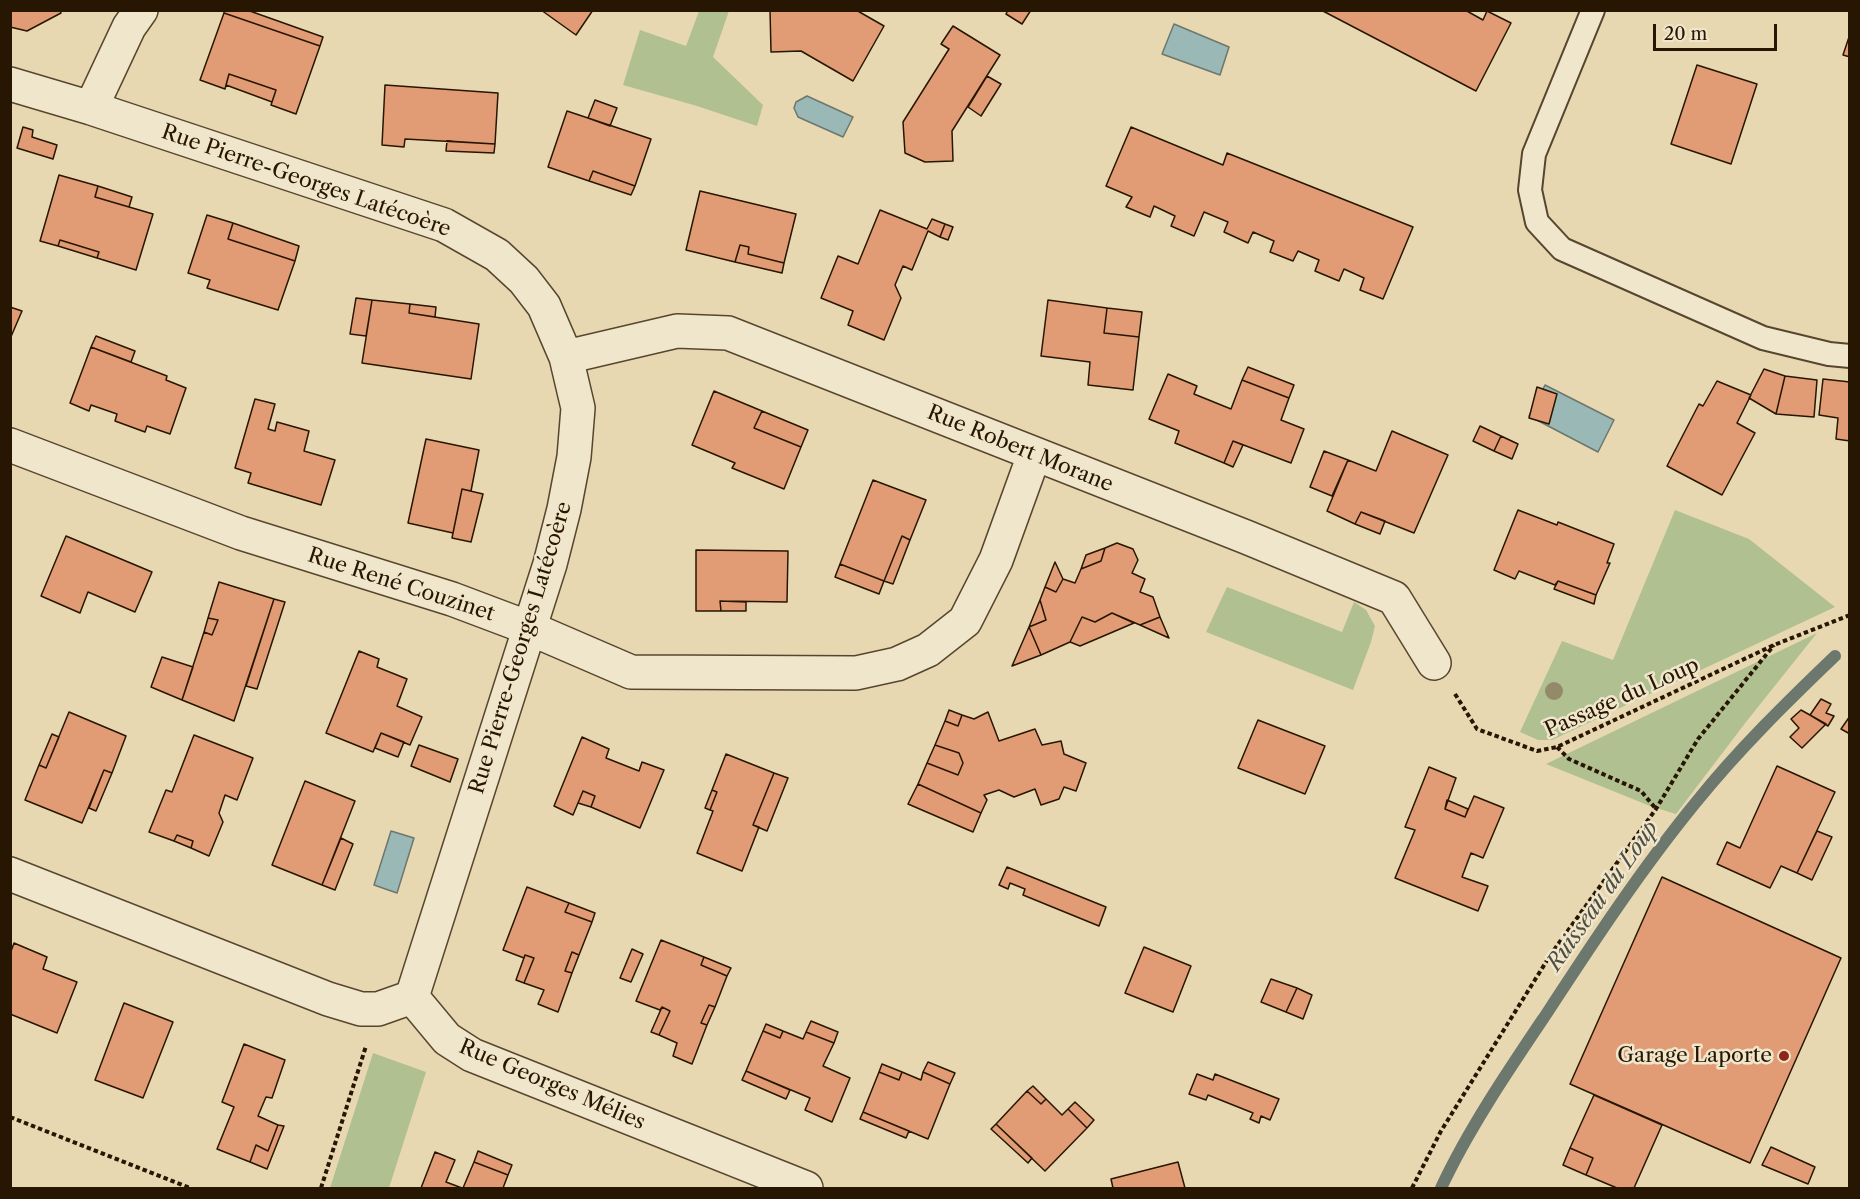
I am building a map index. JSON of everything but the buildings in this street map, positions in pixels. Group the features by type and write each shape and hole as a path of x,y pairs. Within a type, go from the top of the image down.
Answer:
{"street":[{"path":"91,108 129,27 141,10"},
{"name":"Rue Pierre-Georges Latécoère","path":"10,84 91,108 444,225 497,255 524,280 544,306 566,357 578,408 574,457 550,564 412,997"},
{"name":"Rue Robert Morane","path":"566,357 677,331 728,333 1246,537 1394,598 1434,663"},
{"name":"Rue René Couzinet","path":"10,445 241,533 452,599 530,628 631,672 856,673 897,664 928,650 964,621 996,560 1034,455"},
{"path":"10,874 328,999 361,1009 378,1009 412,997"},
{"name":"Rue Georges Mélies","path":"412,997 447,1039 472,1055 806,1188"}],"lane":[{"path":"1593,10 1534,154 1530,190 1537,222 1562,249 1763,338 1829,354 1850,356"}],"path":[{"name":"Passage du Loup","path":"1434,663 1477,729 1537,751 1557,747 1774,645 1850,615"},
{"path":"1412,1188 1442,1131 1551,954 1656,808 1698,739 1774,645"},
{"path":"1557,747 1569,759 1641,791 1656,808"},
{"path":"321,1188 378,1009"},
{"path":"10,1117 190,1188"}],"green space":[{"path":"699,11 729,11 713,57 763,105 757,126 623,85 640,30 686,46"},
{"path":"1675,510 1749,539 1835,607 1552,740 1538,740 1520,732 1562,641 1613,660"},
{"path":"1227,587 1342,632 1354,602 1366,610 1375,626 1353,690 1206,632"},
{"path":"1817,633 1676,814 1650,806 1546,764"},
{"path":"373,1053 426,1072 389,1188 330,1188"}],"water":[{"path":"1174,24 1229,47 1220,75 1162,54"},
{"path":"807,96 853,117 843,137 798,117 794,108 796,102"},
{"path":"1545,385 1614,420 1598,452 1529,416"},
{"path":"391,831 414,838 397,893 374,885"}],"waterway":[{"name":"Ruisseau du Loup","path":"1441,1188 1464,1143 1505,1077 1657,852 1746,744 1835,656"}],"place":[{"name":"Garage Laporte","path":"1784,1056"}]}
